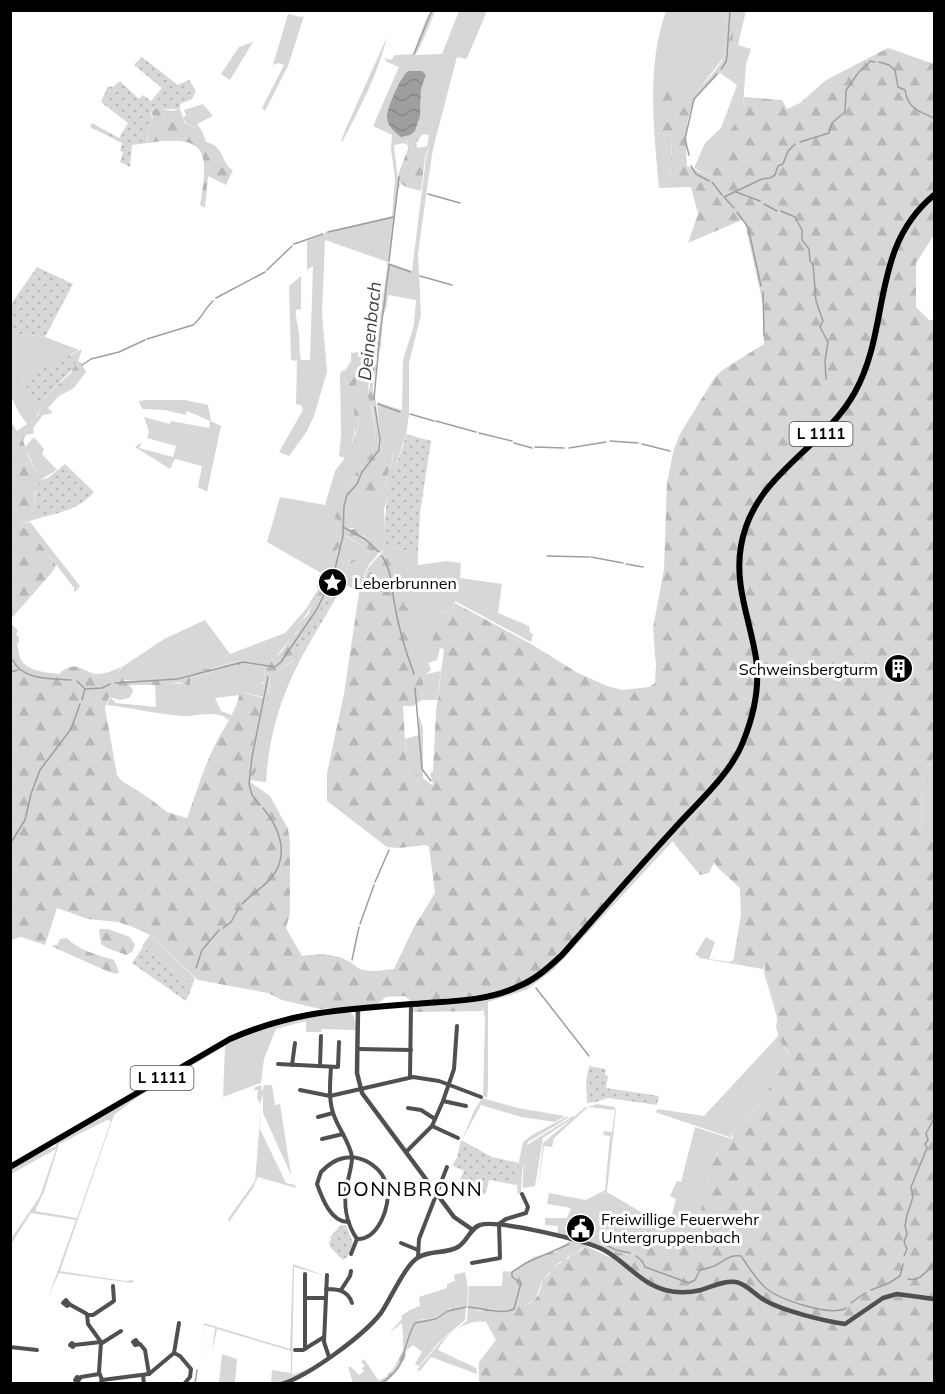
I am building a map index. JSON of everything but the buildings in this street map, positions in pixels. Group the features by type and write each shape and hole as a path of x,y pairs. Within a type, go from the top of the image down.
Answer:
{"main road":[{"name":"L 1111","path":"10,1167 230,1039 266,1025 308,1015 459,1001 502,993 530,981 562,955 732,763 742,745 749,727 757,687 756,657 740,586 741,545 747,525 756,504 772,482 831,424 854,393 864,373 870,352 886,275 894,249 911,219 934,195"}],"street":[{"path":"410,1077 411,1005"},
{"path":"358,1009 357,1073 360,1089 456,1219 473,1230"},
{"path":"407,1151 432,1126 443,1101 454,1069 457,1026"},
{"path":"320,1066 321,1036"},
{"path":"278,1064 338,1067 339,1042"},
{"path":"292,1065 296,1043"},
{"path":"358,1049 411,1050"},
{"path":"331,1067 330,1096 333,1113 352,1158 345,1195 349,1222 357,1239 351,1254"},
{"path":"300,1090 330,1096 410,1077 432,1079 481,1097"},
{"path":"443,1101 466,1106"},
{"path":"408,1108 421,1110 435,1119"},
{"path":"318,1117 333,1113"},
{"path":"432,1126 458,1138"},
{"path":"322,1139 343,1134"},
{"path":"349,1222 341,1222 335,1218 317,1181 321,1172 337,1160 352,1158 366,1161 377,1169 384,1178 388,1191 386,1206 377,1228 366,1238 357,1239"},
{"path":"418,1257 419,1239 447,1167"},
{"path":"499,1224 506,1219 526,1213 528,1207 522,1194"},
{"path":"282,1383 312,1370 375,1319 418,1257 458,1247 473,1230 482,1224 499,1224 585,1242 609,1253 646,1283 665,1290 684,1292 730,1281 739,1282 777,1306 838,1323 845,1324 883,1298 897,1294 934,1299"},
{"path":"472,1263 500,1258 499,1224"},
{"path":"401,1243 418,1250"},
{"path":"341,1290 351,1271"},
{"path":"305,1274 305,1349"},
{"path":"327,1275 324,1335 329,1357"},
{"path":"88,1316 114,1301 113,1286"},
{"path":"326,1289 341,1290 351,1299 352,1303"},
{"path":"304,1298 325,1298"},
{"path":"69,1304 85,1312 88,1316 88,1324 102,1343 99,1374 101,1382 149,1374 174,1353 179,1323"},
{"path":"74,1345 102,1343 121,1331"},
{"path":"295,1350 305,1349 324,1335"},
{"path":"138,1343 146,1350 149,1374"},
{"path":"10,1347 37,1350"},
{"path":"174,1353 180,1356 191,1369 190,1377 184,1383"},
{"path":"80,1378 99,1374"},
{"path":"143,1375 144,1383"}],"green space":[{"path":"431,11 435,11 415,55 442,54 459,11 487,11 467,58 457,57 433,149 418,254 421,315 409,363 409,415 406,434 384,510 386,546 418,553 418,565 447,561 461,563 460,578 502,584 498,613 529,626 530,633 533,634 531,642 455,601 452,613 438,612 435,647 440,648 437,660 428,663 415,661 415,628 408,624 407,620 411,611 405,606 395,571 382,552 385,549 381,552 353,528 345,529 344,514 347,499 357,488 382,495 394,454 381,449 377,402 402,410 403,360 414,325 416,300 388,295 387,306 382,318 381,346 373,362 368,387 376,436 371,454 341,492 335,519 338,520 336,534 329,553 329,577 323,577 321,573 267,542 280,497 325,505 335,471 345,458 339,456 340,373 345,369 344,377 355,406 355,429 351,445 358,429 358,396 354,367 348,366 351,353 375,350 388,262 325,240 322,313 327,372 314,416 307,431 289,456 279,452 303,410 301,405 296,404 297,361 291,360 289,286 301,276 301,309 296,310 300,354 301,360 310,360 313,266 307,270 307,241 325,232 392,216 395,178 391,149 392,135 373,126 399,67 387,62 384,58 391,60 395,55 413,54","holes":["408,71 422,71 426,75 421,89 420,115 415,131 399,135 392,129 389,121 390,104","424,134 429,135 427,147 429,148 412,271 389,263 398,189 401,184 398,183 394,145 404,143 408,146 406,140 414,144"]},
{"path":"666,11 727,11 724,57 689,102 672,85 657,76 657,133 672,136 670,185 693,185 700,208 698,214 691,187 659,188 653,98 656,54"},
{"path":"727,11 733,11 733,39 728,60 719,74 697,97 688,121 687,166 712,177 719,152 738,118 744,97 782,100 787,109 800,103 826,80 888,48 934,64 934,235 916,263 916,307 929,320 934,320 934,758 925,772 923,782 921,833 934,837 934,1383 479,1383 479,1362 496,1340 485,1320 500,1314 473,1309 509,1311 518,1285 503,1271 513,1272 533,1257 554,1252 554,1254 542,1257 539,1263 533,1262 525,1272 519,1300 525,1305 536,1299 543,1279 554,1266 586,1246 611,1258 615,1252 623,1253 626,1250 627,1255 632,1255 636,1252 616,1230 626,1214 647,1233 657,1238 664,1238 665,1242 676,1241 676,1233 695,1236 711,1166 719,1152 732,1139 733,1136 730,1135 759,1105 789,1055 780,1041 776,1027 778,1015 765,972 765,963 733,962 741,915 740,888 714,862 709,873 700,875 668,833 550,963 524,982 489,994 463,998 411,1001 405,996 386,997 376,1005 320,1009 282,1000 268,993 198,980 150,935 118,922 88,919 57,908 45,945 21,937 11,940 10,623 18,630 16,634 19,642 17,644 23,663 37,671 48,673 59,674 65,669 75,667 101,674 121,667 119,672 124,681 161,680 188,676 204,669 212,669 245,659 263,659 268,662 272,660 283,650 292,635 295,635 300,628 299,623 308,615 321,590 317,587 319,575 321,573 323,577 329,577 329,553 336,534 338,520 335,517 341,492 371,454 376,436 372,407 368,397 373,362 376,360 373,389 380,445 381,449 394,453 382,495 357,489 347,499 344,514 346,516 345,529 363,531 363,536 376,545 381,552 376,554 346,536 343,544 336,551 340,555 338,557 339,573 344,561 357,560 348,565 339,583 341,586 326,600 326,606 298,639 292,656 284,659 283,667 270,675 266,719 254,738 252,750 256,771 250,782 270,796 288,829 290,913 286,928 302,956 331,955 368,971 394,969 413,929 435,893 429,847 426,845 387,847 327,801 327,773 344,694 359,593 368,568 382,552 395,571 405,606 411,610 408,624 417,632 415,661 423,659 428,662 431,670 424,676 422,700 413,706 403,706 406,760 410,765 410,775 419,775 432,785 430,774 433,771 436,712 444,649 435,647 432,643 438,612 452,613 455,603 531,644 576,672 607,686 622,690 649,687 655,683 653,628 664,569 667,482 674,449 680,434 715,377 764,344 763,304 744,219 688,243 700,208 692,185 670,185 672,136 657,133 657,75 672,85 689,102 724,57","holes":["253,664 264,667 265,680 261,686 265,686 264,698 240,692 232,714 206,764 187,818 167,812 122,781 117,775 105,708 109,697 120,700 129,698 133,692 129,686 131,685 164,685 180,682 189,686 193,677 232,666"]},
{"path":"733,11 746,11 738,45 751,49 746,64 743,105 737,121 720,149 712,177 694,168 705,143 721,128 737,85 719,72 728,59 730,51"},
{"path":"288,14 304,16 288,66 265,111 262,108 284,65 278,63 273,65"},
{"path":"387,37 374,78 342,142 346,128"},
{"path":"253,42 230,80 221,74 239,47"},
{"path":"142,57 178,85 189,80 196,91 192,99 180,104 180,109 152,109 153,121 147,131 148,143 132,145 130,167 120,162 123,152 120,151 122,143 90,127 92,123 119,138 128,123 101,102 108,86 113,87 120,81 139,99 143,95 151,101 162,88 134,65"},
{"path":"203,104 213,116 197,124 202,131 186,123 183,117 186,116 184,110"},
{"path":"156,108 173,111 180,109 185,123 202,131 206,142 217,147 226,164 233,170 226,185 208,176 205,208 200,205 204,171 200,150 193,144 182,141 148,143 147,129 153,117 151,111"},
{"path":"407,139 410,139 413,144 416,143 417,148 429,146 425,158 421,191 406,187 396,180 408,149"},
{"path":"37,267 73,284 45,337 11,333 11,304"},
{"path":"11,333 45,337 79,350 22,380 41,410 30,425 19,413 11,396"},
{"path":"82,349 78,362 81,362 86,372 74,388 59,396 48,408 53,413 43,415 33,428 34,433 26,435 23,440 40,479 40,484 35,492 33,520 19,525 32,533 56,565 11,619 10,420 17,431 31,424 35,416 38,416 47,395 72,372 69,356"},
{"path":"69,354 75,362 75,367 47,395 41,410 22,380"},
{"path":"348,366 354,367 359,407 358,427 352,445 355,434 354,401 343,374"},
{"path":"185,400 208,405 211,421 221,426 207,492 198,487 202,466 175,459 170,469 135,447 142,442 139,448 173,457 176,446 147,438 149,432 144,417 170,424 171,421 209,428 210,421 187,411 186,415 165,410 142,409 139,401"},
{"path":"406,434 431,441 420,513 418,553 386,546 387,496"},
{"path":"34,437 44,449 42,454 57,470 40,480 25,447"},
{"path":"65,464 94,492 74,507 33,520 35,495 40,480 48,478"},
{"path":"30,522 80,586 74,593 74,588 32,533 19,525"},
{"path":"345,536 378,554 368,566 359,591 339,582 348,565 353,562 344,561 339,573 339,553 335,553 343,544"},
{"path":"339,582 344,584 316,632 306,640 295,659 283,667 283,660 292,655 295,642 316,613 326,606 326,600 340,586"},
{"path":"319,588 321,589 311,607 299,623 300,628 274,659 268,662 245,659 174,679 122,680 119,672 122,667 164,639 205,620 230,654 285,633 306,609"},
{"path":"316,632 296,668 281,704 271,741 266,782 251,780 254,770 252,743 263,721 268,701 270,675 293,661 306,640"},
{"path":"253,664 264,667 265,680 261,684 265,686 264,697 240,692 240,695 215,698 221,711 232,715 228,720 218,715 182,716 107,705 110,697 116,703 156,707 155,684 191,683 193,677 214,670"},
{"path":"441,671 437,700 422,700 424,676"},
{"path":"419,715 423,728 423,779 410,775 406,760 405,739 419,735"},
{"path":"934,758 934,837 921,833 923,782 925,772"},
{"path":"671,836 674,841 553,970 526,990 488,1002 488,1088 487,1098 483,1096 485,1019 483,1007 412,1010 412,1005 431,1003"},
{"path":"100,929 108,929 130,937 135,945 132,952 126,955 101,944"},
{"path":"150,935 195,978 193,984 142,946"},
{"path":"706,937 715,942 709,959 730,962 733,960 734,963 765,963 764,969 778,1021 763,969 699,958 695,955"},
{"path":"67,938 82,949 114,960 119,972 117,974 109,972 53,947 52,945 57,945 60,939"},
{"path":"143,947 193,984 186,1001 132,963"},
{"path":"482,1004 483,1011 412,1012 416,1009"},
{"path":"349,1012 354,1016 356,1030 322,1029 321,1032 306,1032 306,1021 276,1029 264,1059 261,1083 223,1097 225,1046 147,1092 146,1090 243,1035 296,1018"},
{"path":"780,1034 780,1040 789,1055 759,1105 730,1135 732,1138 655,1112 658,1109 704,1116"},
{"path":"589,1066 606,1069 605,1075 608,1076 606,1088 659,1096 657,1105 608,1098 587,1103 586,1081"},
{"path":"261,1085 262,1092 264,1085 272,1085 275,1105 280,1104 291,1175 263,1113 263,1094 260,1104 257,1097 258,1090 254,1090 255,1087"},
{"path":"143,1093 114,1115 60,1271 125,1281 133,1280 133,1283 59,1273 48,1298 76,1220 31,1213 11,1244 11,1239 40,1196 56,1149 11,1174 11,1169 56,1146 55,1143","holes":["107,1120 111,1121 77,1218 35,1211 44,1192 59,1144"]},
{"path":"482,1098 518,1108 565,1116 555,1122 521,1117 481,1105 462,1140"},
{"path":"597,1104 614,1107 616,1110 607,1191 604,1194 607,1192 665,1226 669,1225 676,1199 670,1196 677,1181 681,1182 695,1127 732,1139 719,1152 711,1166 695,1236 676,1233 676,1241 662,1239 645,1231 630,1216 625,1216 616,1230 636,1252 629,1256 625,1251 613,1255 599,1245 581,1240 584,1226 577,1223 571,1238 557,1235 558,1226 545,1225 545,1218 567,1218 571,1208 547,1204 549,1193 586,1200 605,1190 610,1136 603,1135 604,1131 612,1132 615,1110 588,1107 554,1138 552,1147 544,1146 538,1189 543,1143 573,1118 543,1138 535,1186 523,1188 526,1149 535,1140 574,1117 584,1108"},
{"path":"261,1109 260,1129 286,1183 295,1185 296,1188 258,1177 229,1222 228,1219 255,1181"},
{"path":"568,1116 528,1142 521,1192 518,1195 518,1166 523,1142"},
{"path":"461,1140 492,1157 519,1163 517,1185 489,1180 486,1193 483,1195 456,1187 464,1171 452,1165 457,1158"},
{"path":"341,1225 346,1225 353,1243 348,1256 343,1260 330,1247 329,1242 330,1237"},
{"path":"570,1241 583,1243 586,1246 554,1266 542,1281 536,1297 524,1305 519,1300 523,1274 526,1269 535,1261 551,1255"},
{"path":"293,1264 326,1276 294,1267 292,1375 320,1360 303,1372 322,1362 292,1378 271,1383 272,1370 291,1373 291,1351 217,1329 212,1352 215,1328 204,1325 197,1384 204,1323 290,1349"},
{"path":"503,1271 518,1285 509,1311 487,1308 474,1310 500,1313 500,1315 485,1320 485,1322 471,1322 457,1329 467,1321 469,1286 502,1286"},
{"path":"465,1272 468,1288 467,1306 462,1307 466,1307 465,1320 439,1342 419,1366 415,1364 422,1352 413,1345 407,1350 408,1338 415,1325 423,1322 432,1323 447,1312 462,1306 451,1308 438,1317 419,1320 403,1337 402,1323 389,1333 402,1319 401,1316 420,1306 419,1297 447,1288 447,1284 455,1281 454,1275"},
{"path":"445,1313 432,1323 417,1324 409,1335 405,1358 399,1369 386,1383 375,1383 387,1376 394,1368 403,1350 403,1337 416,1321 438,1317"},
{"path":"450,1334 438,1350 476,1368 477,1374 431,1357 420,1371 417,1370 441,1341"},
{"path":"222,1354 237,1359 235,1383 219,1383"},
{"path":"364,1359 379,1381 353,1383 348,1367 359,1375 364,1371 362,1368 365,1366 361,1362"}],"water":[{"path":"408,71 422,71 426,75 421,89 420,116 415,131 401,137 392,129 387,114 391,100"}],"waterway":[{"name":"Deinenbach","path":"414,54 432,10"},
{"path":"721,69 727,56 730,10"},
{"path":"800,142 829,133 832,123 845,112 846,90 870,61 875,62"},
{"path":"879,62 895,70 898,87 905,90 912,106 934,118"},
{"path":"689,155 685,139 694,99 717,74"},
{"path":"734,208 724,197 775,175 778,166 783,164 788,151 795,144"},
{"path":"691,166 696,174 709,181"},
{"name":"Deinenbach","path":"389,261 399,177"},
{"path":"712,182 722,195"},
{"path":"736,192 760,201"},
{"path":"428,194 460,203"},
{"path":"764,204 777,211"},
{"path":"781,211 795,217 802,230 802,240 809,249 810,261 813,264 816,301 823,321 820,327 828,342 825,361 826,379"},
{"path":"737,212 748,227 761,286"},
{"path":"328,232 394,217"},
{"path":"294,244 323,234"},
{"path":"267,270 292,246"},
{"path":"388,264 411,272"},
{"name":"Deinenbach","path":"374,399 389,266"},
{"path":"216,298 265,272"},
{"path":"420,276 452,285"},
{"path":"763,292 764,336"},
{"path":"147,339 193,325 213,301"},
{"path":"82,365 91,359 119,352 145,340"},
{"path":"378,404 400,412"},
{"name":"Deinenbach","path":"333,577 343,536 344,506 347,495 379,450 380,439 375,407"},
{"path":"410,414 434,421"},
{"path":"436,421 476,432"},
{"path":"479,433 512,441"},
{"path":"610,441 638,443"},
{"path":"569,448 606,442"},
{"path":"514,443 532,448"},
{"path":"642,444 670,451"},
{"path":"535,447 564,448"},
{"path":"343,527 365,539 379,552"},
{"path":"382,556 389,572 400,629 414,674"},
{"path":"547,556 589,557"},
{"path":"591,557 623,563"},
{"path":"626,564 643,567"},
{"name":"Deinenbach","path":"115,683 177,679 243,662 275,667 281,662 317,609 331,581"},
{"name":"Deinenbach","path":"13,660 17,667 31,675 71,680"},
{"path":"10,672 18,670"},
{"path":"260,805 252,795 249,784 268,677"},
{"name":"Deinenbach","path":"77,681 85,689 102,688 110,684"},
{"path":"415,688 422,769 431,781"},
{"path":"82,700 85,689"},
{"path":"10,844 25,820 40,770 71,729 80,704"},
{"path":"242,904 271,878 280,861 278,833 263,808"},
{"path":"375,882 389,850"},
{"path":"360,924 374,885"},
{"path":"223,928 231,922 239,908"},
{"path":"352,960 359,927"},
{"path":"196,968 202,950 219,930"},
{"path":"536,988 589,1056"},
{"path":"904,1256 907,1249 904,1242 907,1234 905,1226 913,1197 911,1187 927,1148 926,1133 934,1119"},
{"path":"468,1307 498,1311 514,1309 521,1283 512,1277 512,1272 526,1263 569,1244"},
{"path":"604,1244 630,1253"},
{"path":"636,1256 645,1267 689,1283 695,1280 700,1270 712,1267 730,1257 741,1256 759,1282 774,1293 818,1309 846,1308"},
{"path":"871,1290 900,1276 903,1264"},
{"path":"908,1279 916,1279 934,1264"},
{"path":"851,1303 865,1293"},
{"path":"380,1384 396,1370 415,1323 436,1319 448,1311 466,1307"},
{"path":"195,1384 197,1370"}],"place":[{"name":"Leberbrunnen","path":"333,583"},
{"name":"Schweinsbergturm","path":"899,669"},
{"name":"Freiwillige Feuerwehr Untergruppenbach","path":"580,1228"}],"district":[{"name":"DONNBRONN","path":"410,1189"}]}
